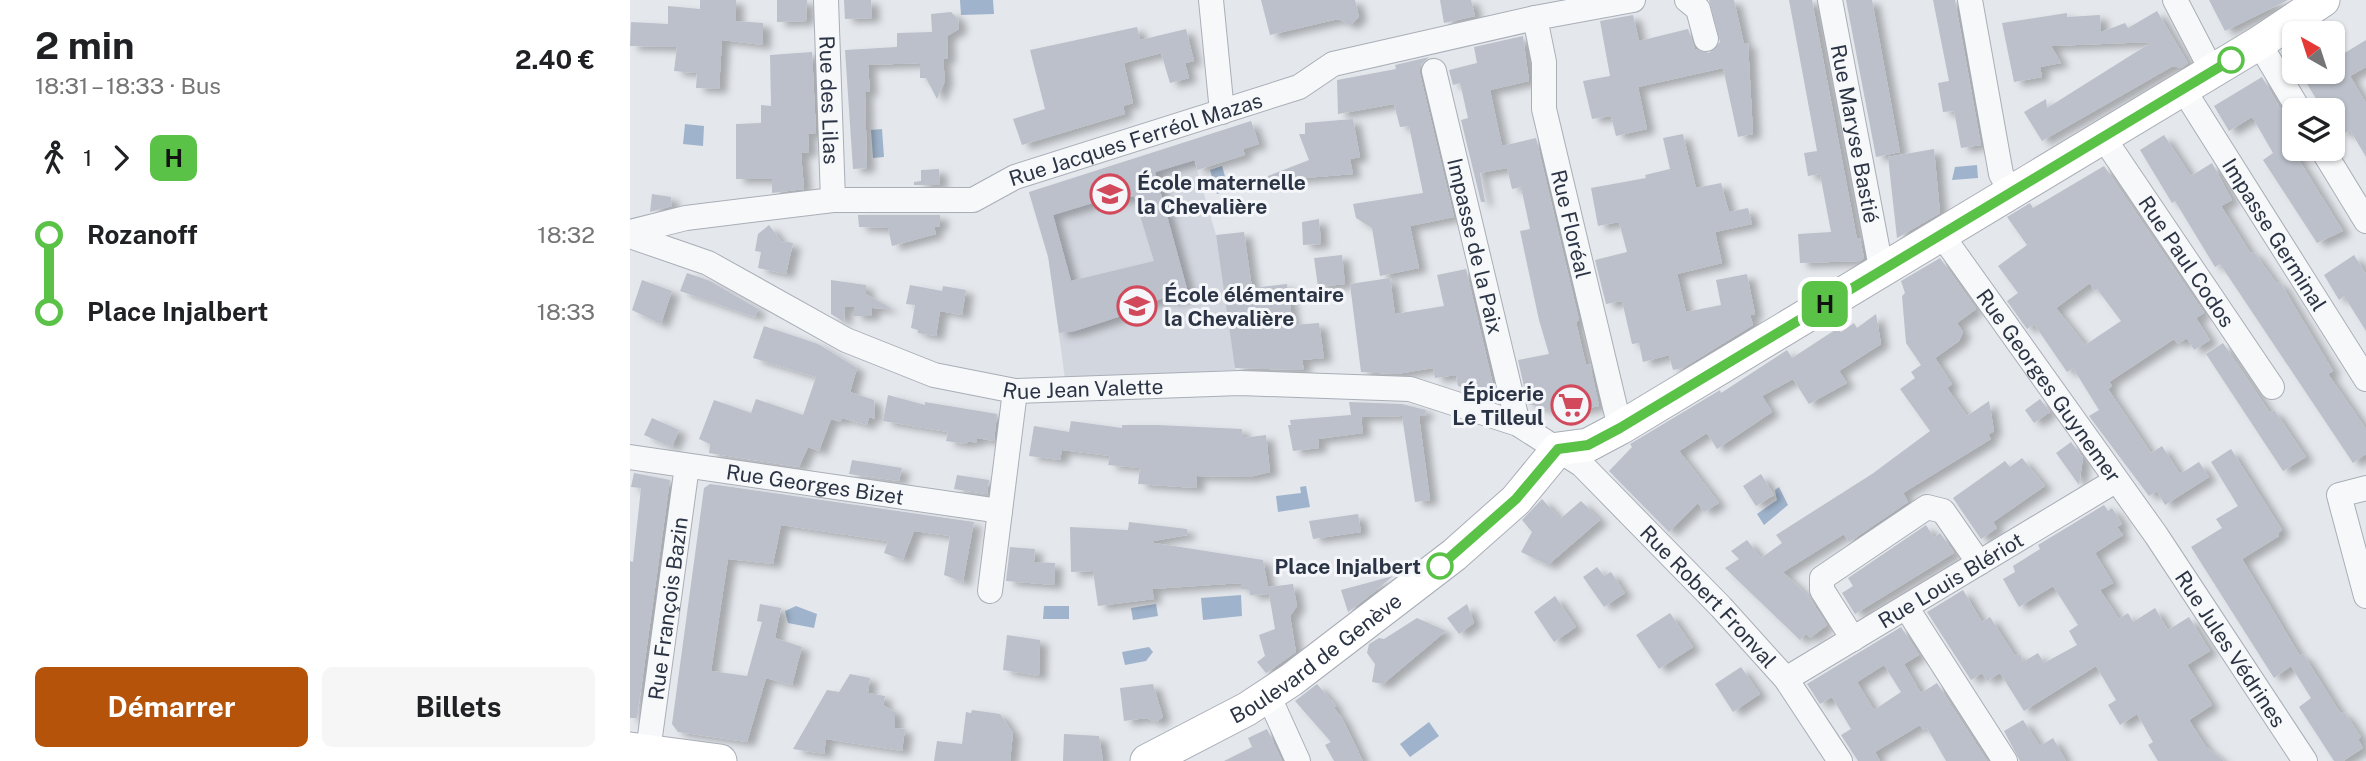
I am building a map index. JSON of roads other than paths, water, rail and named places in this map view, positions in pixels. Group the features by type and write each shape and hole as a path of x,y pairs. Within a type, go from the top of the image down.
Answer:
{"street":[{"name":"Rue des Lilas","path":"826,0 833,200"},
{"path":"1211,0 1222,112"},
{"name":"Rue Jacques Ferréol Mazas","path":"630,234 686,218 833,200 973,200 1015,177 1300,87 1333,64 1535,18 1633,0"},
{"path":"1687,0 1698,9 1706,38"},
{"name":"Rue Maryse Bastié","path":"1830,0 1879,257 1886,267"},
{"path":"1970,0 2001,174 2011,192"},
{"path":"2175,0 2212,71"},
{"path":"1558,449 1588,445 1620,428 2259,43 2323,0"},
{"name":"Rue Floréal","path":"1535,18 1544,62 1544,110 1620,428"},
{"path":"2259,43 2292,98"},
{"name":"Impasse de la Paix","path":"1434,71 1518,424"},
{"name":"Impasse Germinal","path":"2183,89 2366,379"},
{"name":"Rue Paul Codos","path":"2102,137 2272,387"},
{"path":"2329,161 2366,222"},
{"name":"Rue Jean Valette","path":"630,234 708,263 846,340 934,375 1015,391 1240,383 1410,388 1518,424 1558,449"},
{"name":"Rue Georges Guynemer","path":"1941,234 2156,535"},
{"path":"990,591 1015,391"},
{"name":"Rue Robert Fronval","path":"1558,449 1582,465 1721,607 1786,679 1840,761"},
{"name":"Boulevard de Genève","path":"1147,761 1269,696 1454,555 1516,499 1558,449"},
{"name":"Rue Georges Bizet","path":"630,457 999,511"},
{"name":"Rue François Bazin","path":"639,750 687,466"},
{"name":"Rue Louis Blériot","path":"1786,679 2115,481"},
{"path":"2366,488 2339,495 2366,597"},
{"path":"1853,639 1822,590 1822,578 1927,508 1943,511 1979,563"},
{"name":"Rue Jules Védrines","path":"2156,535 2305,761"},
{"path":"1906,607 2005,761"},
{"path":"1269,696 1298,761"},
{"path":"639,750 720,761"}],"water":[{"path":"960,0 993,0 994,14 961,15"},
{"path":"685,124 704,126 703,146 683,144"},
{"path":"882,129 884,157 873,158 871,130"},
{"path":"1977,165 1978,178 1952,180 1955,167"},
{"path":"1222,166 1229,190 1217,194 1210,170"},
{"path":"1306,486 1310,507 1278,512 1276,496 1301,493 1300,487"},
{"path":"1779,487 1788,505 1764,525 1757,514 1777,500 1775,490"},
{"path":"1241,595 1242,616 1203,620 1201,598"},
{"path":"1156,604 1158,616 1133,620 1131,608"},
{"path":"796,606 817,614 814,628 788,623 785,611"},
{"path":"1044,606 1069,606 1069,619 1043,619"},
{"path":"1149,647 1153,652 1146,661 1125,665 1122,652"},
{"path":"1429,722 1439,736 1410,757 1400,744"}],"place":[{"name":"École maternelle la Chevalière","path":"1110,194"},
{"name":"École élémentaire la Chevalière","path":"1137,306"},
{"name":"Épicerie Le Tilleul","path":"1571,405"},
{"name":"Place Injalbert","path":"1440,566"}]}
